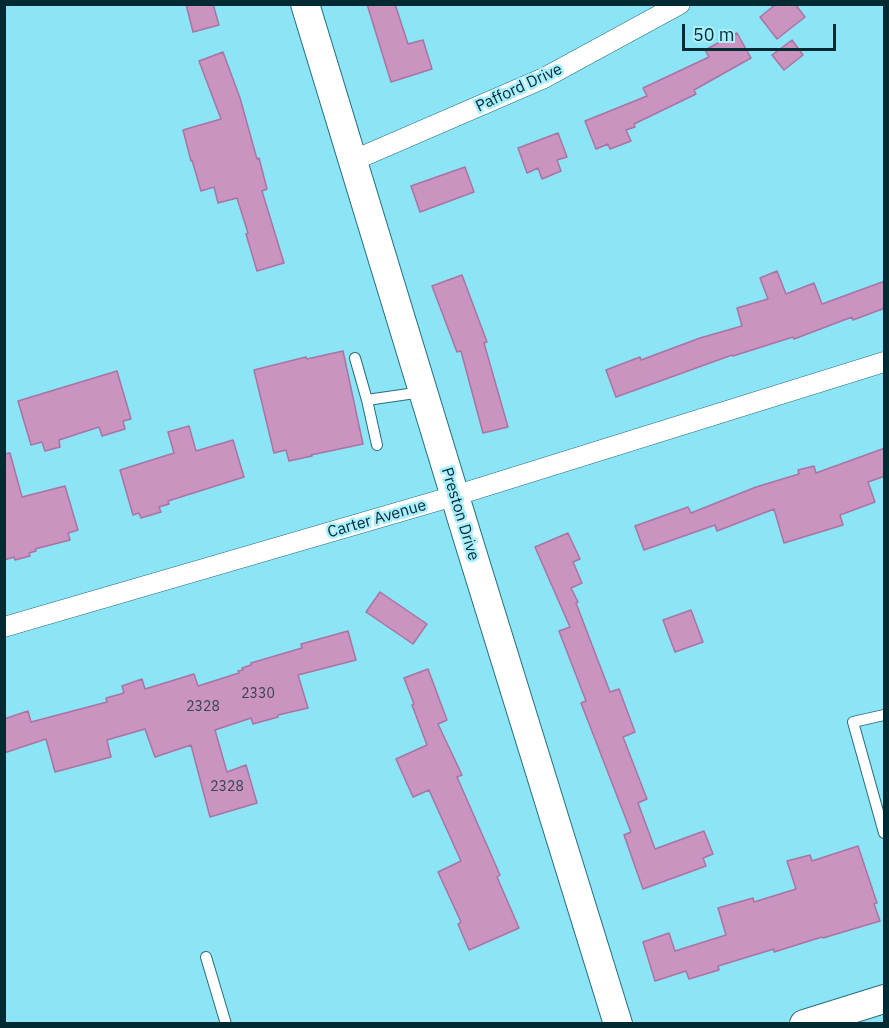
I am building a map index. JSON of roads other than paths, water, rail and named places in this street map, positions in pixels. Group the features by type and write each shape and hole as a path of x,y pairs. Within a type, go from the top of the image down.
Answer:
{"street":[{"name":"Preston Drive","path":"304,4 453,496 618,1023"},
{"name":"Pafford Drive","path":"352,161 544,78 681,4"},
{"name":"Carter Avenue","path":"4,627 453,496 885,362"},
{"path":"804,1023 885,999"}],"lane":[{"path":"355,358 377,445"},
{"path":"367,400 422,392"},
{"path":"885,715 853,722 885,833"},
{"path":"206,957 226,1023"}]}
